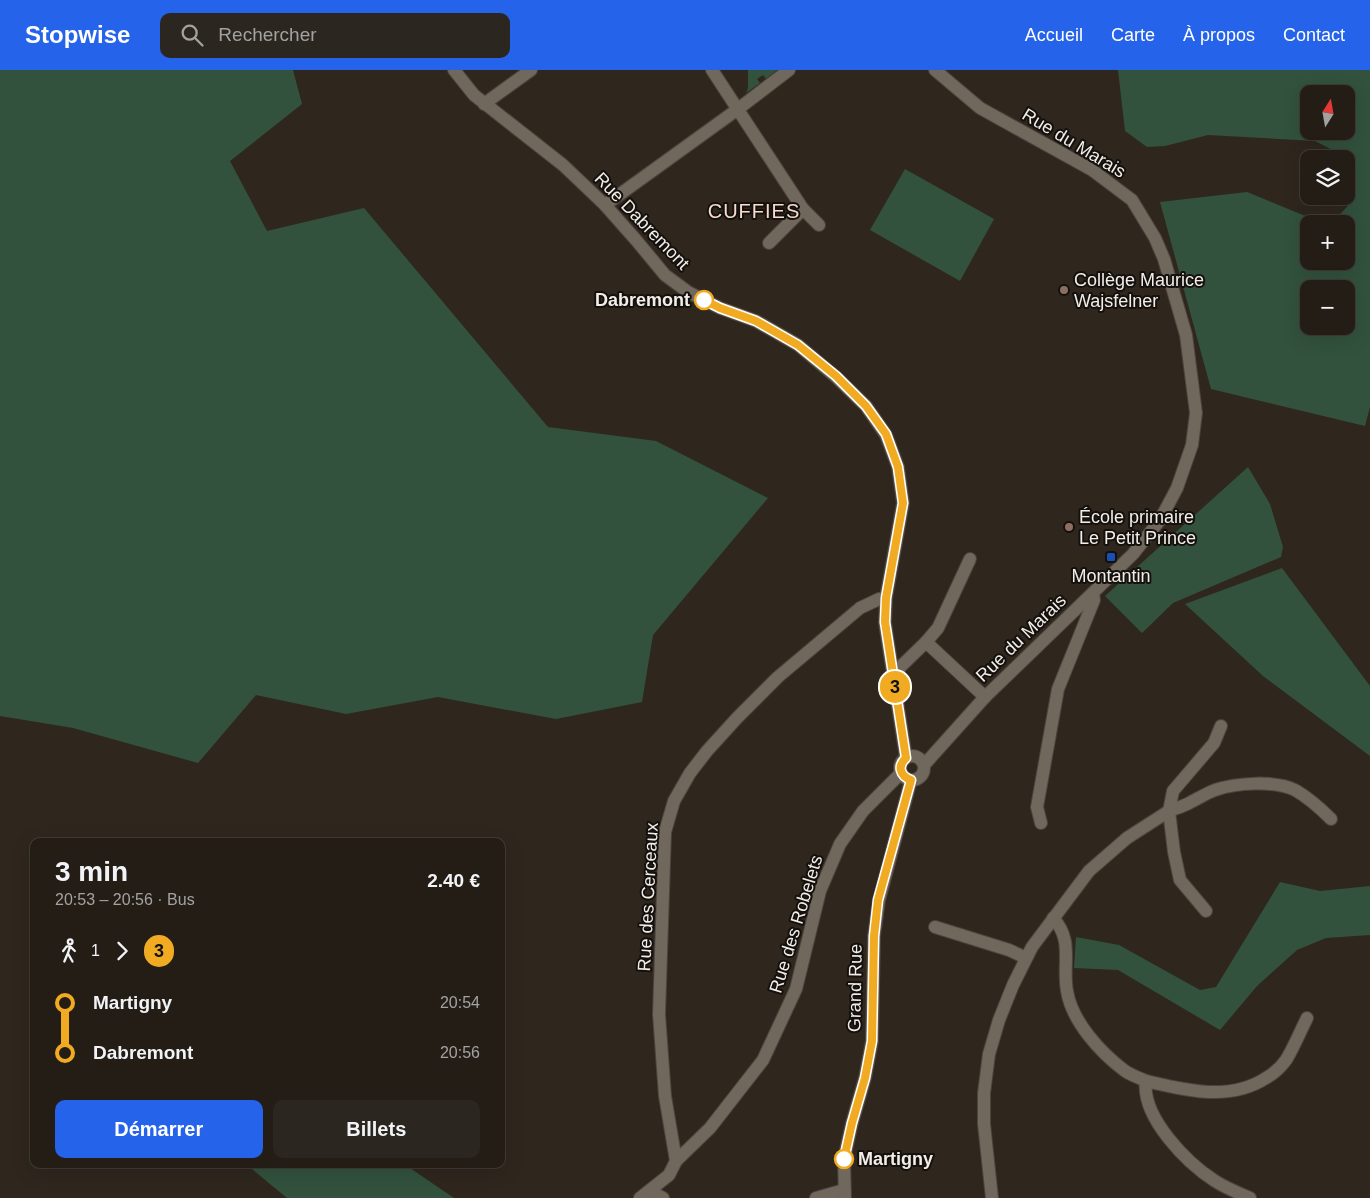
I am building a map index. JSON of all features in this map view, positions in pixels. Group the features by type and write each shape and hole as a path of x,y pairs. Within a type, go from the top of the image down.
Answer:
{"street":[{"name":"Rue Dabremont","path":"454,70 474,96 563,165 605,205 665,275 688,292 720,308 756,321 798,345 836,376 866,406 886,434 898,467 903,503 886,598 885,622 906,758"},
{"path":"484,104 531,70"},
{"path":"712,70 804,210 819,225"},
{"path":"605,205 789,70"},
{"name":"Rue du Marais","path":"924,765 985,697 1134,554 1160,520 1177,488 1192,445 1196,413 1186,335 1164,258 1156,238 1132,200 1092,170 980,108 934,70"},
{"path":"769,242 804,210"},
{"path":"893,674 938,628 970,558"},
{"path":"1041,823 1037,807 1058,689 1094,600 1093,593"},
{"name":"Rue des Cerceaux","path":"676,1161 665,1096 659,1014 665,832 674,801 690,773 707,751 778,677 860,608 879,598 886,598"},
{"path":"926,642 985,697"},
{"path":"1206,911 1180,880 1174,852 1169,811 1173,791 1214,743 1221,726"},
{"path":"914,756 924,765 921,776 918,778 906,776 901,764 906,758 914,756"},
{"name":"Rue des Robelets","path":"676,1161 710,1128 763,1060 796,989 820,891 840,844 863,811 906,776"},
{"name":"Grand Rue","path":"845,1194 844,1159 865,1078 872,1041 874,936 878,900 906,776"},
{"path":"992,1198 984,1124 984,1093 989,1054 999,1020 1032,947 1089,871 1127,838 1169,811 1213,790 1235,784 1274,785 1293,789 1313,802 1331,819"},
{"path":"1053,918 1063,931 1066,947 1067,992 1072,1009 1085,1031 1099,1048 1126,1071 1146,1081 1180,1089 1212,1092 1235,1091 1255,1085 1273,1074 1286,1061 1307,1018"},
{"path":"935,927 1009,950 1026,958"},
{"path":"1146,1081 1144,1091 1148,1105 1162,1130 1178,1150 1197,1168 1217,1182 1250,1198"},
{"path":"645,1195 669,1176 676,1161"},
{"path":"816,1198 845,1194"},
{"path":"645,1195 663,1198"}],"green space":[{"path":"0,70 293,70 302,104 230,161 267,231 364,208 548,427 656,441 768,498 653,635 642,702 556,719 438,697 346,714 256,695 198,763 73,728 0,716"},
{"path":"748,70 777,70 766,79 763,75 757,79 760,83 746,93 748,88"},
{"path":"1118,70 1370,70 1370,407 1365,426 1211,389 1160,202 1247,192 1303,215 1300,215 1300,270 1355,270 1355,215 1339,215 1349,205 1355,205 1355,150 1333,150 1315,141 1208,135 1165,146 1147,147 1125,131"},
{"path":"905,169 994,219 960,281 870,230"},
{"path":"1248,467 1270,504 1283,547 1281,557 1173,603 1142,633 1105,596"},
{"path":"1282,568 1370,686 1370,756 1263,676 1185,604"},
{"path":"1280,882 1320,891 1370,886 1370,935 1326,938 1297,950 1257,986 1220,1030 1118,970 1074,968 1076,937 1119,945 1200,990 1216,987"},
{"path":"251,1168 410,1168 454,1198 287,1198"}],"bus line":[{"name":"3","path":"704,300 756,321 798,345 836,376 866,406 886,434 898,467 903,503 886,598 885,622 906,758 901,764 900,769 904,776 911,780 878,900 874,936 872,1041 865,1078 844,1159"}],"place":[{"name":"Collège Maurice Wajsfelner","path":"1064,290"},
{"name":"Dabremont","path":"704,300"},
{"name":"École primaire Le Petit Prince","path":"1069,527"},
{"name":"Montantin","path":"1111,557"},
{"name":"Martigny","path":"844,1159"}],"district":[{"name":"CUFFIES","path":"754,211"}]}
